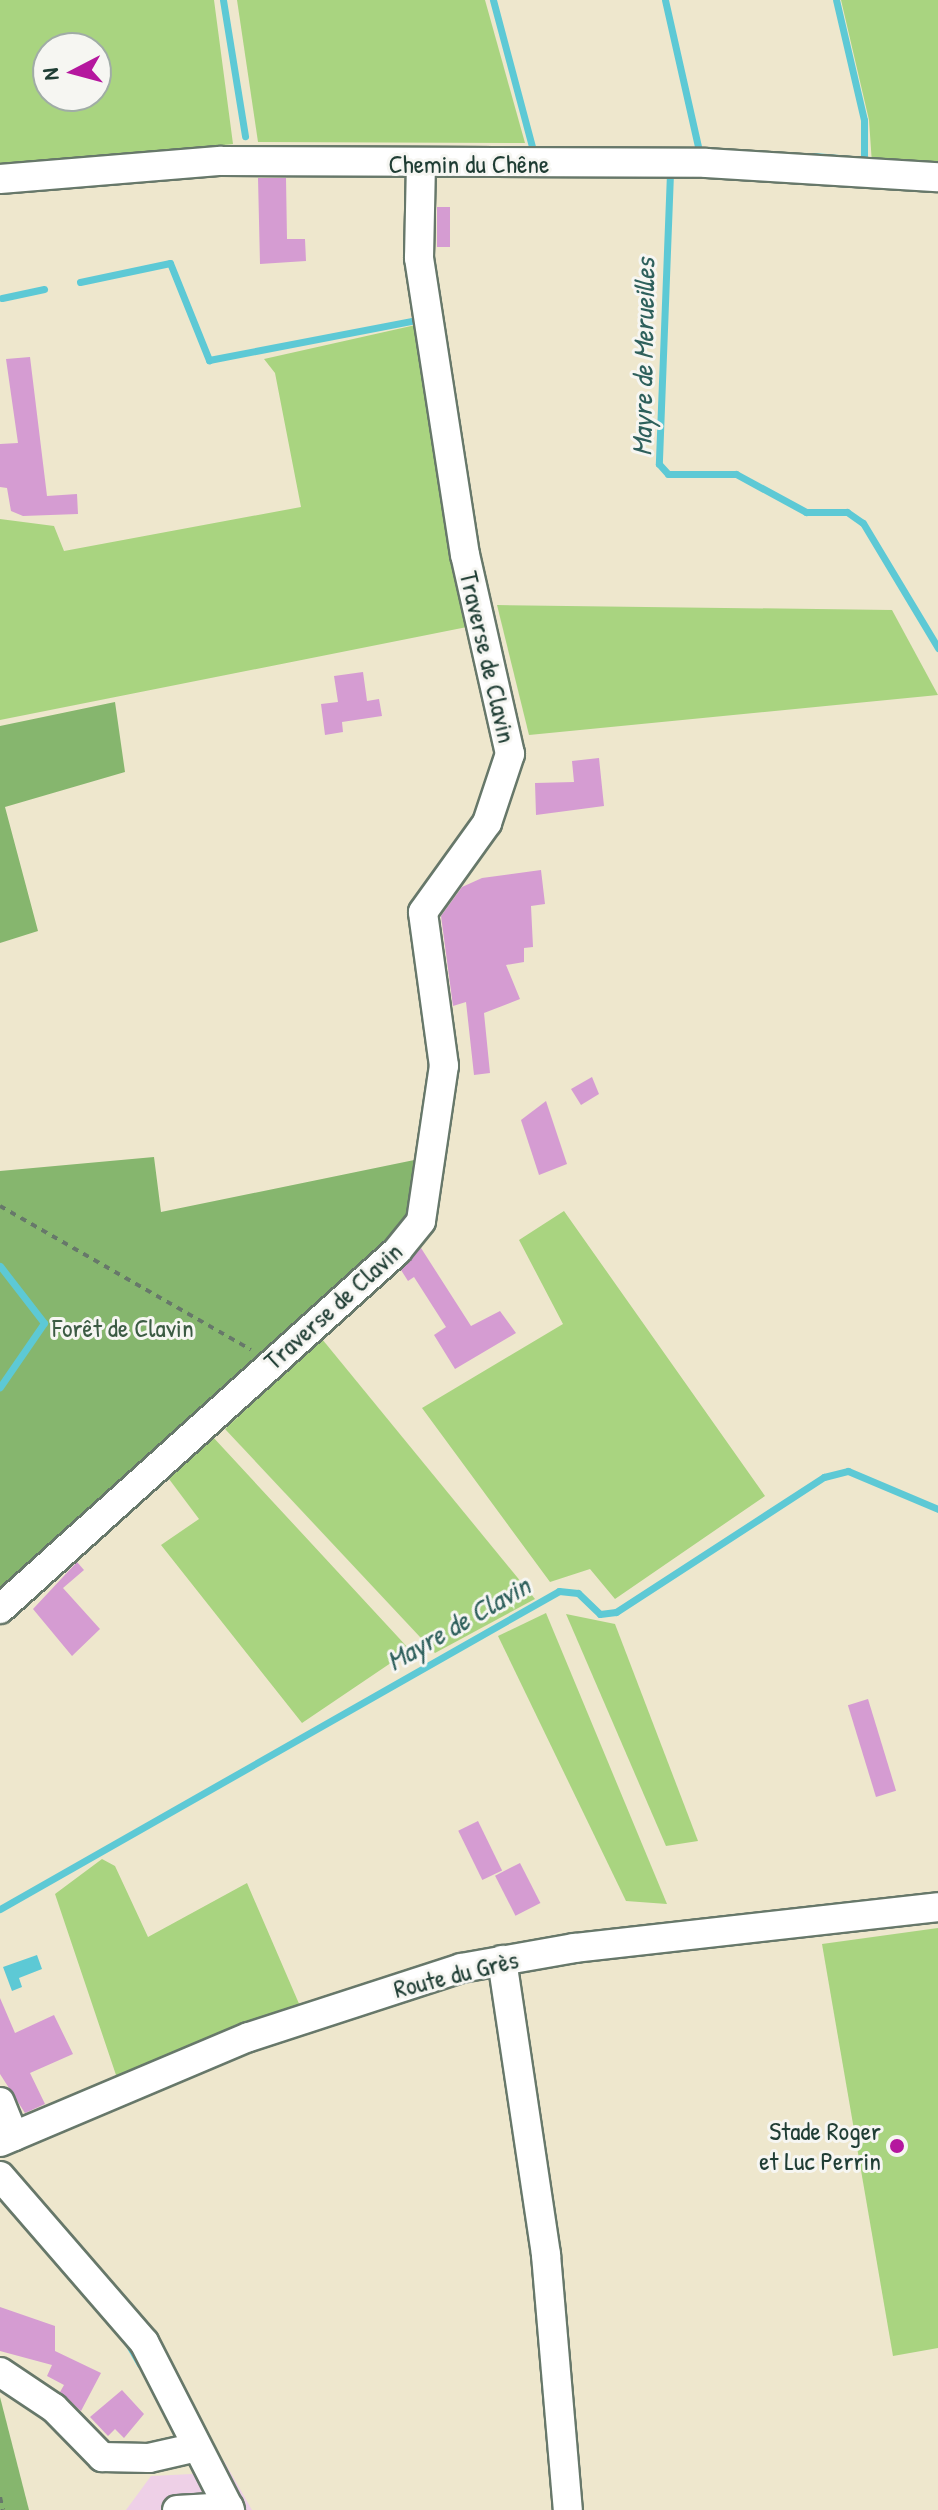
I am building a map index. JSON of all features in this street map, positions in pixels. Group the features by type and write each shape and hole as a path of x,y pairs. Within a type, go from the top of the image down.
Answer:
{"street":[{"name":"Chemin du Chêne","path":"0,179 177,162 421,165 706,163 938,177"},
{"name":"Traverse de Clavin","path":"0,1609 421,1221 444,1066 423,912 487,823 510,754 465,555 419,258 421,165"},
{"name":"Route du Grès","path":"7,2139 249,2037 502,1960 938,1907"},
{"path":"502,1960 546,2255 568,2510"},
{"path":"0,2102 7,2139"},
{"path":"0,2176 144,2342 230,2508 177,2510"},
{"path":"0,2372 54,2408 102,2457 149,2458 197,2447"}],"path":[{"path":"0,1206 269,1363"},
{"path":"0,2497 3,2510"}],"shaded area":[{"path":"224,2461 252,2510 126,2510 151,2476 192,2474"}],"green space":[{"path":"0,0 214,0 233,144 0,169"},
{"path":"237,0 485,0 525,143 258,142"},
{"path":"841,0 938,0 938,170 872,164 869,120"},
{"path":"420,324 472,626 0,720 0,519 54,526 64,551 301,507 275,373 264,359"},
{"path":"497,605 892,610 938,695 529,735"},
{"path":"115,702 125,772 5,807 38,931 0,943 0,726"},
{"name":"Forêt de Clavin","path":"154,1157 161,1212 424,1158 412,1214 383,1245 262,1364 0,1593 0,1171"},
{"path":"564,1211 765,1496 615,1599 590,1569 550,1582 422,1408 563,1324 519,1240"},
{"path":"322,1339 535,1599 435,1653 225,1429"},
{"path":"212,1436 410,1650 302,1723 161,1545 199,1519 169,1479"},
{"path":"546,1613 667,1904 626,1901 498,1636"},
{"path":"566,1614 615,1624 698,1841 666,1846"},
{"path":"102,1859 115,1866 148,1937 247,1883 300,2006 117,2078 55,1894"},
{"name":"Stade Roger et Luc Perrin","path":"938,1928 938,2348 893,2356 822,1944"},
{"path":"0,2397 29,2510 0,2510"}],"water":[{"path":"37,1955 42,1969 19,1978 22,1987 12,1991 3,1967"}],"building":[{"path":"258,178 286,178 287,239 305,239 306,261 260,264"},
{"path":"437,207 450,207 450,247 437,247"},
{"path":"30,357 47,496 77,494 78,514 23,516 11,511 7,488 0,487 0,444 18,443 6,359"},
{"path":"363,672 367,701 379,699 382,716 342,722 343,732 325,735 321,704 338,702 334,676"},
{"path":"599,758 604,806 536,815 535,783 574,782 572,761"},
{"path":"541,870 545,904 531,906 533,947 524,948 524,962 506,965 520,999 484,1013 490,1073 474,1075 466,1002 453,1006 441,916 462,887 482,878"},
{"path":"592,1077 599,1094 581,1105 571,1089"},
{"path":"546,1101 567,1164 539,1175 521,1120"},
{"path":"421,1248 471,1326 500,1311 516,1333 455,1369 434,1335 446,1327 414,1277 408,1281 401,1270"},
{"path":"77,1562 84,1570 63,1588 100,1629 72,1656 33,1609"},
{"path":"868,1699 896,1791 876,1797 848,1705"},
{"path":"478,1821 502,1870 482,1880 458,1831"},
{"path":"520,1863 540,1903 515,1916 495,1876"},
{"path":"0,1998 15,2033 54,2015 73,2054 30,2073 45,2104 25,2113 0,2074"},
{"path":"0,2307 55,2326 55,2351 101,2373 81,2411 60,2392 64,2385 47,2376 52,2365 0,2351"},
{"path":"122,2390 144,2414 124,2438 115,2429 108,2436 90,2417"}],"waterway":[{"path":"223,0 245,136"},
{"path":"493,0 534,154"},
{"path":"665,0 700,155"},
{"name":"Mayre de Merueilles","path":"814,156 864,160 864,120 836,0"},
{"name":"Mayre de Merueilles","path":"670,173 659,464 668,474 736,474 806,512 847,512 863,523 938,648"},
{"path":"80,282 170,263 209,360 417,320"},
{"path":"2,298 44,289"},
{"path":"0,1266 44,1323 0,1387"},
{"name":"Mayre de Clavin","path":"0,1909 559,1591 578,1593 600,1614 616,1612 824,1477 848,1471 938,1509"},
{"path":"126,2340 140,2364"}],"place":[{"name":"Stade Roger et Luc Perrin","path":"897,2146"}]}
